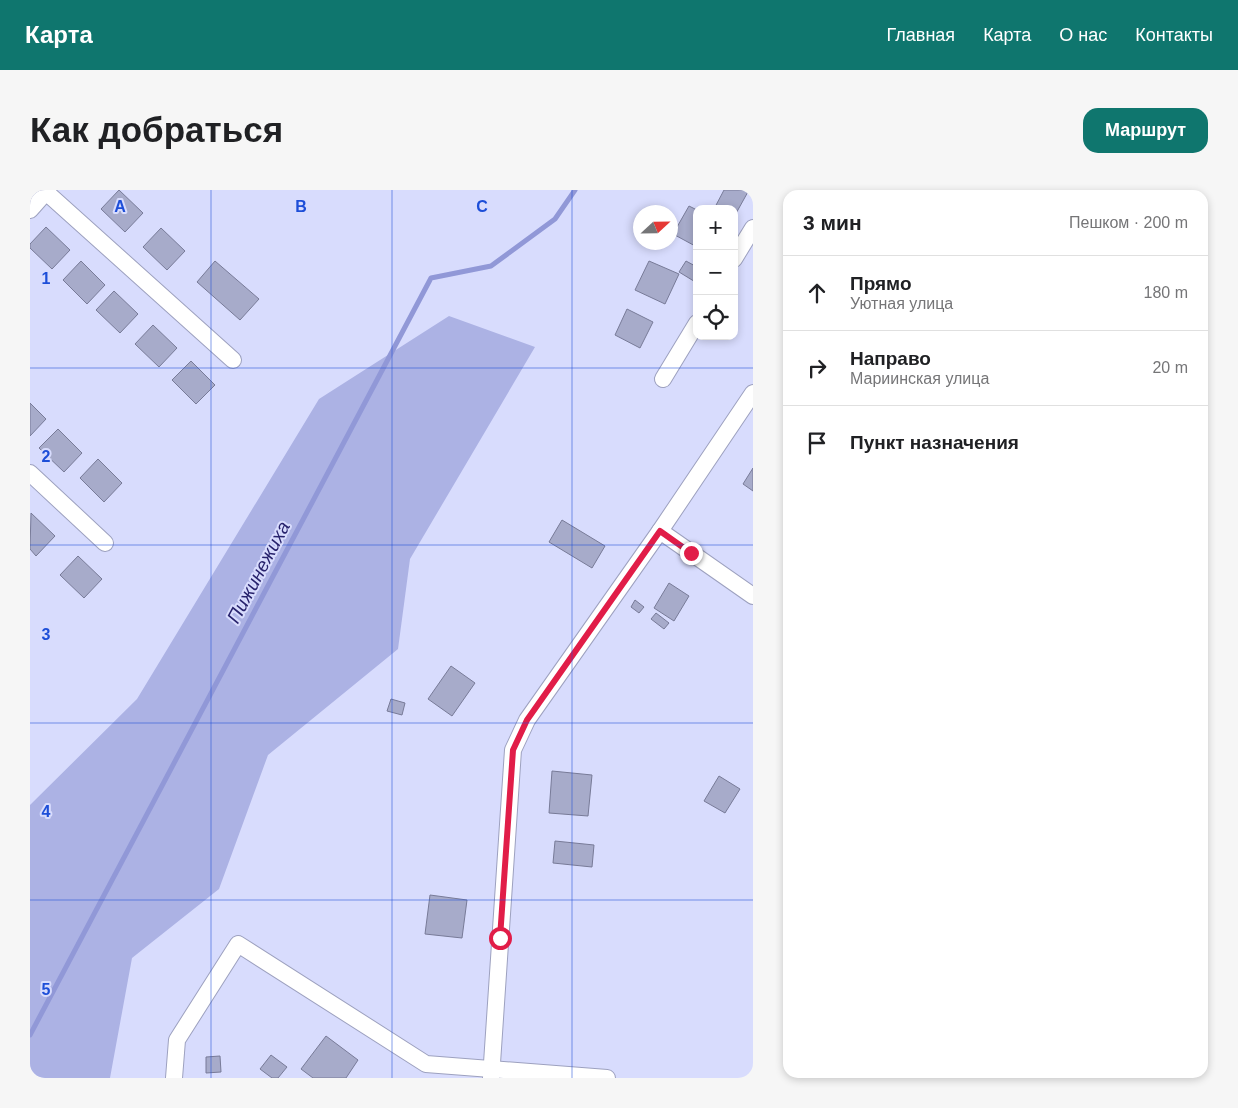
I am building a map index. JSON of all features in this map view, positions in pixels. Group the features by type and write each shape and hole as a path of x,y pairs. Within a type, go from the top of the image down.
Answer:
{"street":[{"path":"30,210 46,192 233,360"},
{"path":"738,253 753,228"},
{"path":"663,379 693,329"},
{"path":"491,1074 513,750 527,720 660,531 753,393"},
{"path":"30,473 105,543"},
{"path":"660,531 753,596"},
{"path":"174,1078 176,1040 238,944 426,1064 491,1074 607,1078"}],"shaded area":[{"path":"449,316 535,347 410,559 398,649 268,755 219,889 132,958 110,1078 30,1078 30,805 137,699 319,399"}],"building":[{"path":"119,190 143,213 125,232 101,209"},
{"path":"724,190 749,190 738,210 738,205 716,205"},
{"path":"689,206 693,208 693,245 678,237 678,225"},
{"path":"46,227 70,250 52,269 30,248 30,244"},
{"path":"161,228 185,251 167,270 143,247"},
{"path":"81,261 105,285 87,304 63,280"},
{"path":"215,261 259,299 240,320 197,282"},
{"path":"649,261 679,274 665,304 635,290"},
{"path":"686,261 693,265 693,281 679,272"},
{"path":"114,291 138,314 120,333 96,310"},
{"path":"627,309 653,322 640,348 615,335"},
{"path":"153,325 177,348 159,367 135,344"},
{"path":"191,361 215,385 196,404 172,380"},
{"path":"30,403 46,419 30,436"},
{"path":"58,429 82,453 64,472 39,448"},
{"path":"98,459 122,483 104,502 80,478"},
{"path":"753,468 753,491 743,484"},
{"path":"31,513 55,536 36,556 30,549"},
{"path":"562,520 605,546 592,568 549,542"},
{"path":"78,556 102,579 84,598 60,575"},
{"path":"669,583 689,596 674,621 654,608"},
{"path":"635,600 644,607 639,613 631,607"},
{"path":"656,613 669,623 664,629 651,619"},
{"path":"451,666 475,683 452,716 428,699"},
{"path":"391,699 405,703 402,715 387,711"},
{"path":"552,771 592,775 588,816 549,813"},
{"path":"719,776 740,789 725,813 704,801"},
{"path":"555,841 594,845 592,867 553,863"},
{"path":"430,895 467,900 462,938 425,934"},
{"path":"326,1036 358,1060 346,1078 313,1078 301,1069"},
{"path":"271,1055 287,1067 278,1078 272,1078 260,1069"},
{"path":"220,1056 221,1072 206,1073 206,1057"}],"waterway":[{"name":"Пижинежиха","path":"30,1035 431,278 491,266 555,219 575,190"}],"route":[{"path":"500,938 513,750 527,720 660,531 691,553"}]}
